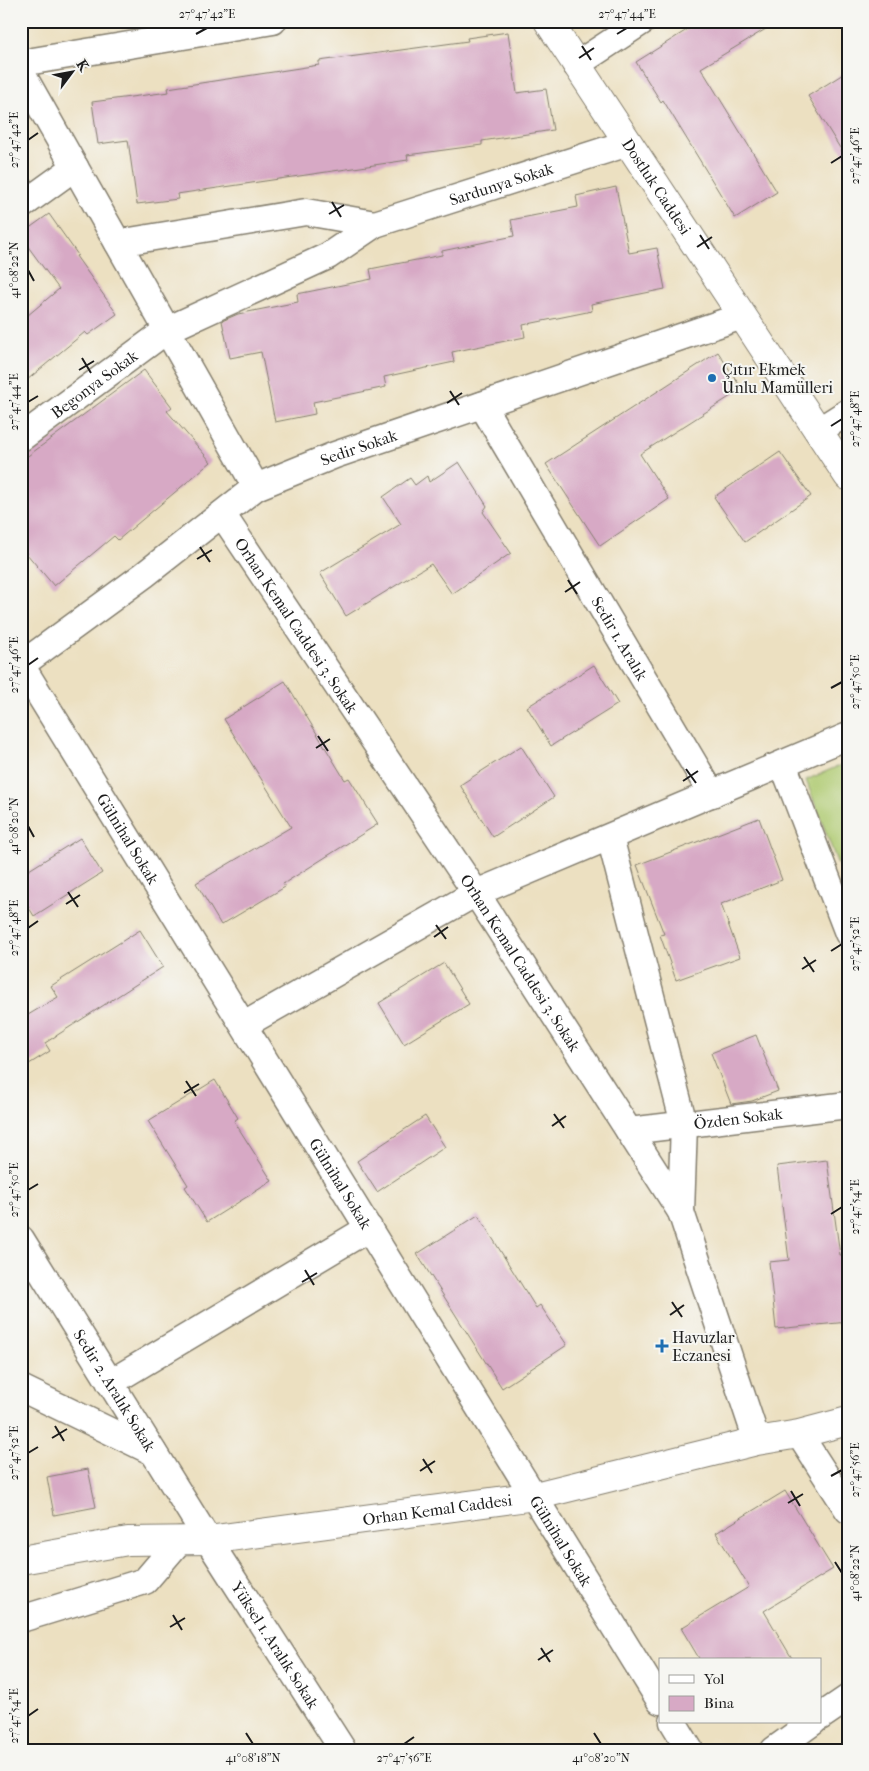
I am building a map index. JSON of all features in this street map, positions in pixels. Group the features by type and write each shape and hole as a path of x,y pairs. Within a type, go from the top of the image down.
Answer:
{"street":[{"path":"21,63 273,21"},
{"name":"Dostluk Caddesi","path":"548,21 848,476"},
{"path":"576,65 643,21"},
{"path":"21,72 256,487"},
{"name":"Sardunya Sokak","path":"167,330 328,256 374,224 628,143"},
{"path":"21,206 75,167"},
{"name":"Sardunya Sokak","path":"118,244 306,212 374,224"},
{"name":"Sedir Sokak","path":"21,665 144,574 256,487 335,455 742,316"},
{"name":"Begonya Sokak","path":"21,438 167,330"},
{"name":"Sedir 1. Aralık","path":"482,405 712,794"},
{"path":"818,431 848,412"},
{"name":"Orhan Kemal Caddesi 3. Sokak","path":"222,514 476,893 681,1212 757,1441"},
{"name":"Gülnihal Sokak","path":"21,665 659,1699"},
{"path":"244,1025 476,893 848,736"},
{"path":"783,764 848,933"},
{"path":"610,837 684,1124 681,1212"},
{"name":"Özden Sokak","path":"629,1131 848,1105"},
{"path":"110,1383 369,1228"},
{"name":"Sedir 2. Aralık Sokak","path":"21,1239 208,1540"},
{"path":"21,1388 153,1452"},
{"name":"Orhan Kemal Caddesi","path":"21,1560 128,1541 208,1540 535,1496 757,1441 799,1434 848,1422"},
{"path":"799,1434 848,1510"},
{"path":"21,1619 145,1581 180,1540"},
{"name":"Yüksel 1. Aralık Sokak","path":"208,1540 343,1750"},
{"path":"822,1717 848,1698"},
{"path":"674,1724 690,1750"},
{"path":"774,1750 810,1724"}],"green space":[{"path":"848,762 848,891 806,780"}],"building":[{"path":"701,21 779,21 701,68 777,192 735,218 663,100 661,102 636,62"},
{"path":"508,32 517,93 546,89 553,130 482,141 482,145 407,155 408,160 177,194 178,199 137,204 128,140 98,144 92,102 169,92 168,88 319,65 319,61 468,41 467,38"},
{"path":"848,71 848,161 808,96"},
{"path":"616,187 629,253 657,248 665,289 591,304 592,311 523,325 525,337 452,352 454,362 384,377 386,387 313,402 315,414 275,422 261,352 230,358 222,321 238,314 298,302 297,294 372,279 370,269 442,255 442,251 514,236 511,220 578,207 576,196"},
{"path":"49,214 117,314 88,335 85,332 21,385 21,321 59,289 21,237 21,234"},
{"path":"718,352 742,389 640,454 669,499 600,546 546,464"},
{"path":"144,370 172,407 167,411 211,462 118,540 114,536 54,586 21,547 21,461"},
{"path":"780,452 811,496 745,542 714,497"},
{"path":"459,462 487,506 483,512 511,553 452,594 431,564 346,616 320,573 401,524 383,497 410,478 415,485 427,476 429,482"},
{"path":"594,665 618,704 551,746 527,707"},
{"path":"285,681 345,780 349,778 378,824 283,884 285,887 221,925 196,883 291,827 224,719"},
{"path":"521,746 554,797 493,837 460,785"},
{"path":"759,818 782,880 721,904 740,957 676,980 660,935 664,934 637,865"},
{"path":"80,838 102,873 34,916 21,895 21,875"},
{"path":"140,930 163,967 45,1043 50,1051 21,1069 21,1004 28,1015 58,997 51,986"},
{"path":"444,963 469,1004 404,1044 379,1003"},
{"path":"756,1035 778,1091 752,1101 731,1104 711,1053"},
{"path":"215,1080 238,1118 234,1121 272,1181 207,1222 185,1187 188,1185 148,1121"},
{"path":"425,1116 445,1147 377,1192 357,1161"},
{"path":"827,1160 840,1255 848,1254 848,1322 776,1329 769,1262 789,1260 777,1166"},
{"path":"478,1215 536,1308 540,1305 567,1345 502,1388 417,1254"},
{"path":"88,1469 96,1507 54,1515 47,1477"},
{"path":"785,1491 833,1569 764,1611 792,1658 699,1658 681,1628 749,1587 716,1533"}],"place":[{"name":"Çıtır Ekmek Unlu Mamülleri","path":"712,378"},
{"name":"Havuzlar Eczanesi","path":"662,1346"}]}
